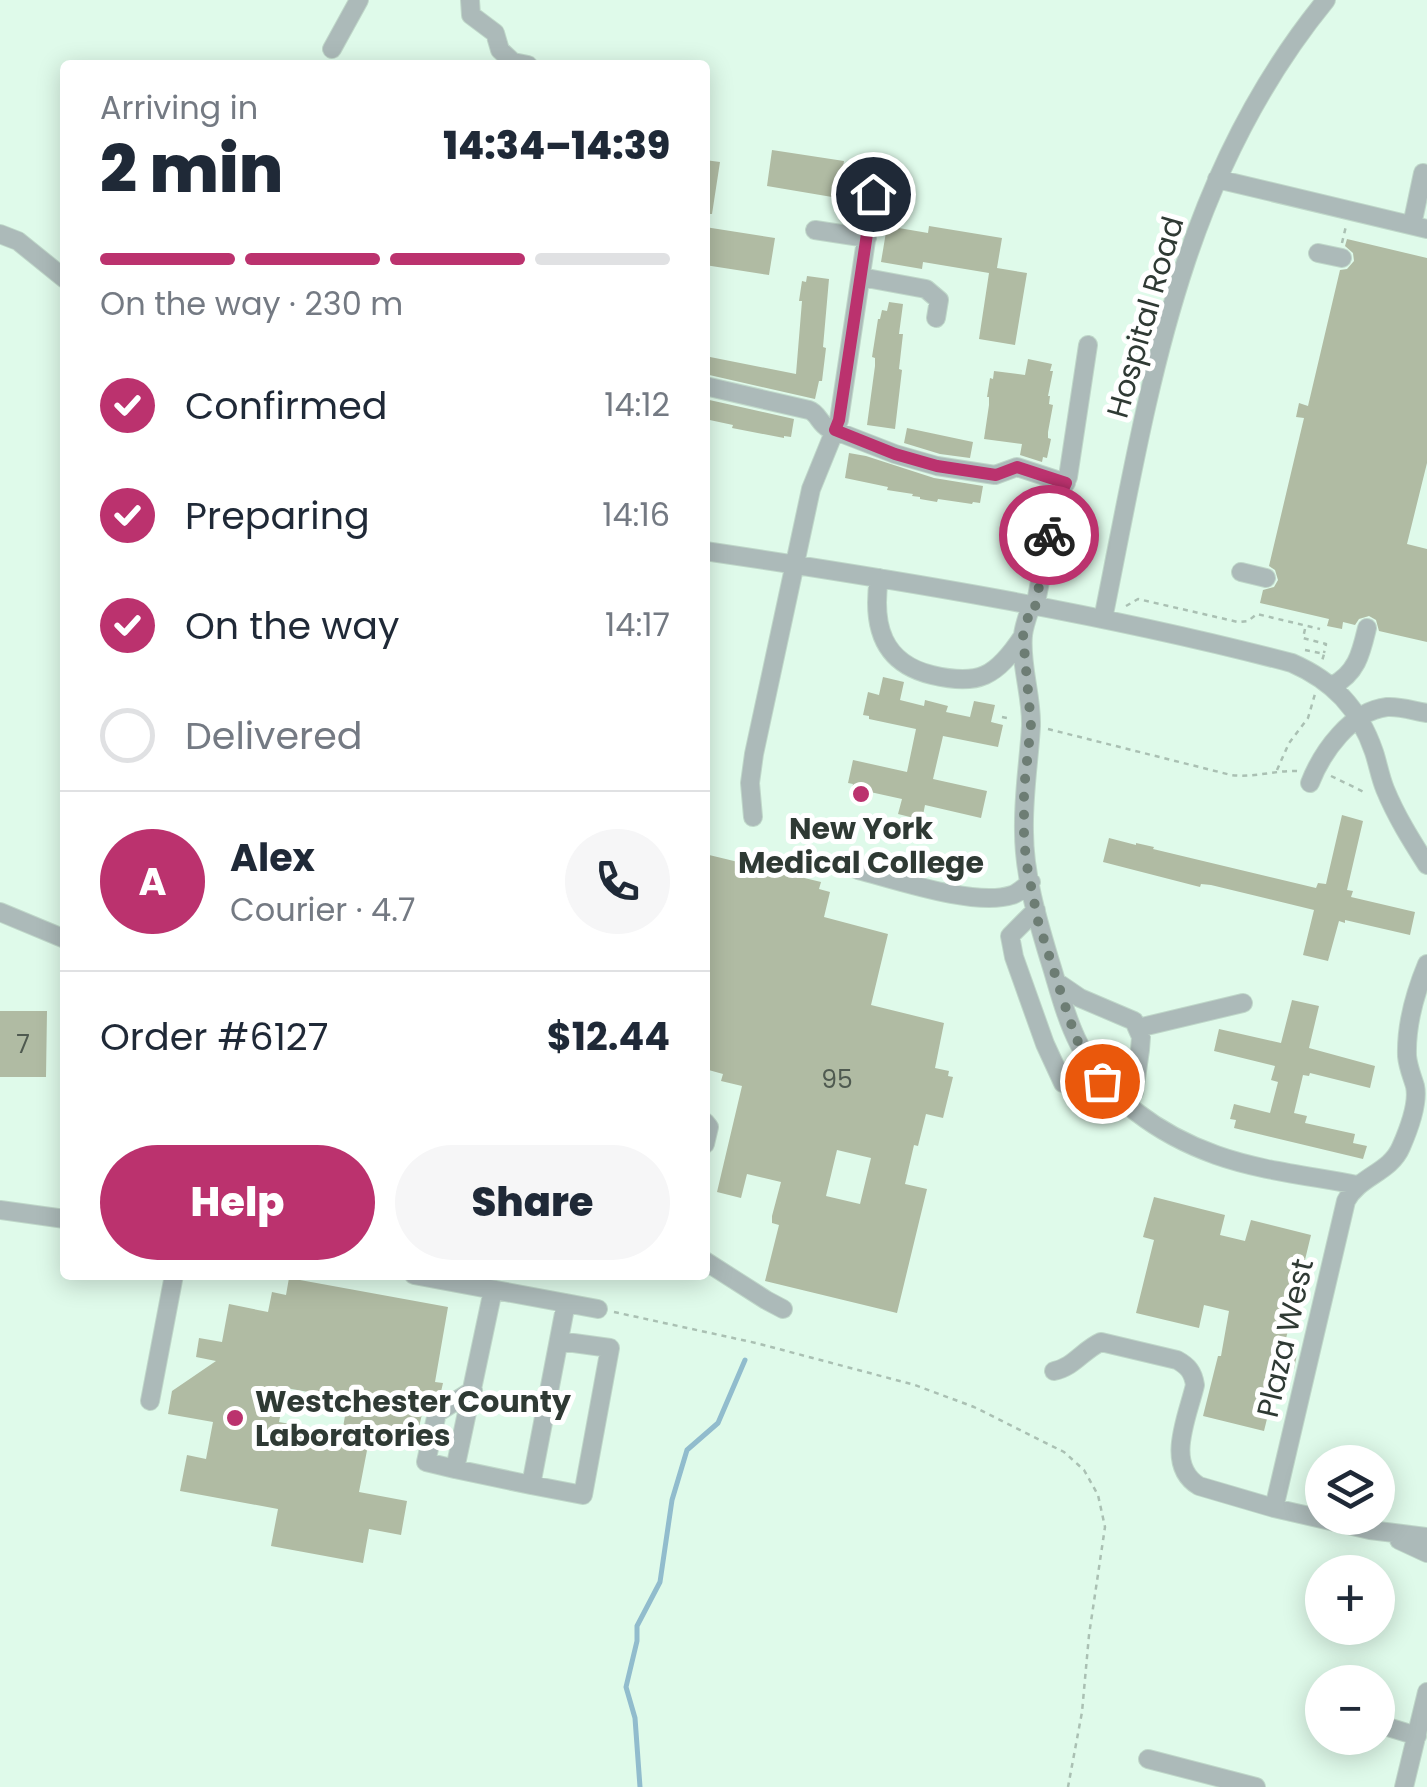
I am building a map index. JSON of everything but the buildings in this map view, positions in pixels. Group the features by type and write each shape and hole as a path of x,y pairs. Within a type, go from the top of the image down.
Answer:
{"street":[{"path":"332,48 359,0"},
{"path":"470,0 471,16 495,33 500,50 510,60"},
{"name":"Hospital Road","path":"1104,612 1161,340 1191,244 1245,122 1326,0"},
{"path":"1217,179 1419,227 1424,173"},
{"path":"753,817 750,784 754,754 811,489 839,420 873,194"},
{"path":"814,230 866,238"},
{"path":"0,234 18,241 60,275"},
{"path":"1318,253 1342,258"},
{"path":"861,276 926,289 939,300 936,318"},
{"path":"879,578 876,615 885,642 893,654 916,671 974,680 1002,664 1023,636 1033,606 1055,506 1066,483 1088,345"},
{"path":"710,387 814,412 823,425 937,466 996,475 1017,467 1066,483"},
{"path":"710,551 1033,606 1104,612 1292,663 1326,681 1344,696 1360,719 1398,818 1427,865"},
{"path":"1241,572 1266,578"},
{"path":"1326,681 1348,675 1358,661 1367,628"},
{"path":"1023,636 1031,724 1024,835 1036,910 1078,1042 1102,1081 1120,1100 1170,1133 1216,1155 1357,1185 1392,1162 1402,1145 1416,1098 1407,1058 1408,1032 1414,999 1427,964"},
{"path":"1312,777 1330,744 1375,710 1392,707 1427,713"},
{"path":"858,870 954,894 992,898 1014,895 1031,882"},
{"path":"1036,910 1010,936 1045,1044 1063,1083 1120,1100 1134,1092 1141,1037 1134,1021 1058,984"},
{"path":"0,912 60,937"},
{"path":"1138,1028 1243,1003"},
{"name":"Plaza West","path":"1274,1508 1346,1201 1357,1185"},
{"path":"0,1210 60,1218"},
{"path":"710,1264 783,1309"},
{"path":"150,1401 173,1280"},
{"path":"450,1280 598,1309"},
{"path":"455,1470 494,1290"},
{"path":"531,1484 566,1304"},
{"path":"473,1390 437,1413 426,1462 583,1496 610,1348 559,1340"},
{"path":"1054,1370 1064,1369 1101,1342 1177,1360 1194,1375 1195,1385 1180,1451 1187,1477 1199,1486 1305,1515"},
{"path":"1395,1534 1427,1537"},
{"path":"1387,1535 1427,1553"},
{"path":"1404,1787 1427,1692"},
{"path":"1395,1729 1416,1736"},
{"path":"1148,1759 1256,1787"}],"path":[{"path":"1104,612 1138,599 1238,622 1257,614 1320,630"},
{"path":"1276,772 1288,743 1308,718 1326,681 1326,644 1303,638 1306,626"},
{"path":"1292,647 1324,654"},
{"path":"1002,717 1231,775 1327,774 1366,792"},
{"path":"598,1309 756,1343 915,1385 974,1407 1064,1452 1084,1470 1098,1495 1104,1527 1082,1712 1068,1787"}],"waterway":[{"path":"640,1787 635,1718 626,1687 637,1626 660,1582 672,1500 687,1450 718,1423 745,1360"}],"way so far":[{"path":"1049,535 1035,607 1031,606 1023,636 1031,724 1024,789 1026,861 1038,921 1078,1042 1102,1081"}],"place":[{"name":"New York Medical College","path":"861,794"},
{"name":"Westchester County Laboratories","path":"235,1418"}],"route":[{"path":"873,194 835,430 937,466 996,475 1017,467 1066,483 1055,506 1049,535"}]}
